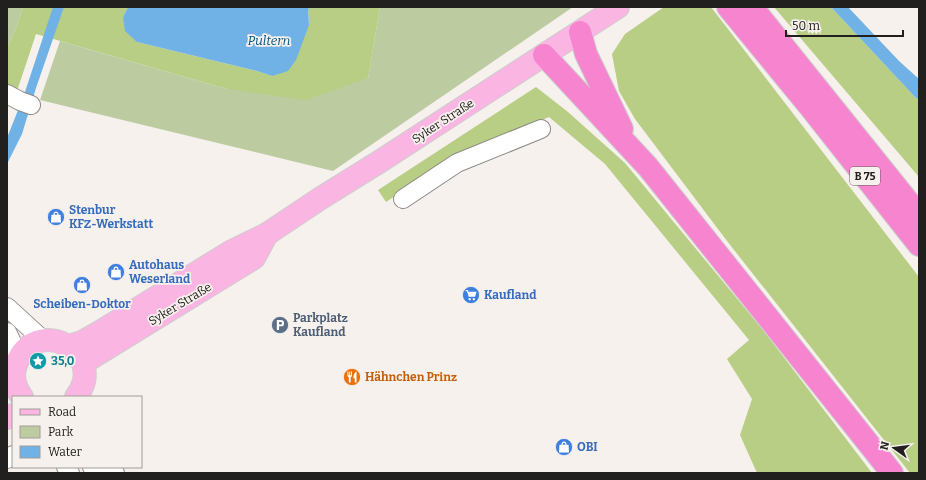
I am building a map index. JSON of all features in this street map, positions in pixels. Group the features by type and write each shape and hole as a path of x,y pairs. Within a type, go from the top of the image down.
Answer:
{"highway":[{"name":"B 75","path":"728,7 810,107 919,245"},
{"name":"B 75","path":"752,7 919,215"},
{"path":"580,32 586,54 631,148"},
{"path":"544,55 653,173 892,473"}],"main road":[{"name":"Syker Straße","path":"69,346 82,342 98,333 232,251 267,234 618,7"},
{"name":"Syker Straße","path":"83,364 254,258 267,234"},
{"path":"15,391 15,370 19,357 25,349 44,340 57,341 69,346 75,351 83,364 84,383 77,396"}],"street":[{"path":"403,199 456,163 540,129"},
{"path":"7,307 44,340"},
{"path":"7,332 19,357"}],"green space":[{"path":"7,7 23,7 7,48"},
{"path":"23,7 128,7 123,17 137,42 272,76 309,25 308,9 315,7 380,7 368,78 306,100 227,89 36,34 15,97 7,92 7,48"},
{"path":"380,7 573,7 333,171 40,100 60,41 227,89 368,78"},
{"path":"664,7 711,7 919,277 919,473 910,473 727,241 635,119 619,91 612,54 625,34"},
{"path":"774,7 831,7 919,100 919,177"},
{"path":"536,87 568,112 625,163 763,330 872,473 757,473 740,435 752,399 727,359 749,340 605,164 549,117 454,157 386,202 378,190"}],"water":[{"path":"53,7 64,7 22,134 7,164 7,138 24,95"},
{"name":"Pultern","path":"128,7 315,7 308,9 309,25 296,60 288,71 272,76 137,42 125,31 123,17"},
{"path":"831,7 848,7 899,61 919,79 919,100 914,96"}],"place":[{"name":"Stenbur KFZ-Werkstatt","path":"56,217"},
{"name":"Autohaus Weserland","path":"116,272"},
{"name":"Scheiben-Doktor","path":"82,285"},
{"name":"Kaufland","path":"471,295"},
{"name":"Parkplatz Kaufland","path":"280,325"},
{"name":"35,0","path":"38,361"},
{"name":"Hähnchen Prinz","path":"352,377"},
{"name":"OBI","path":"564,447"}]}
